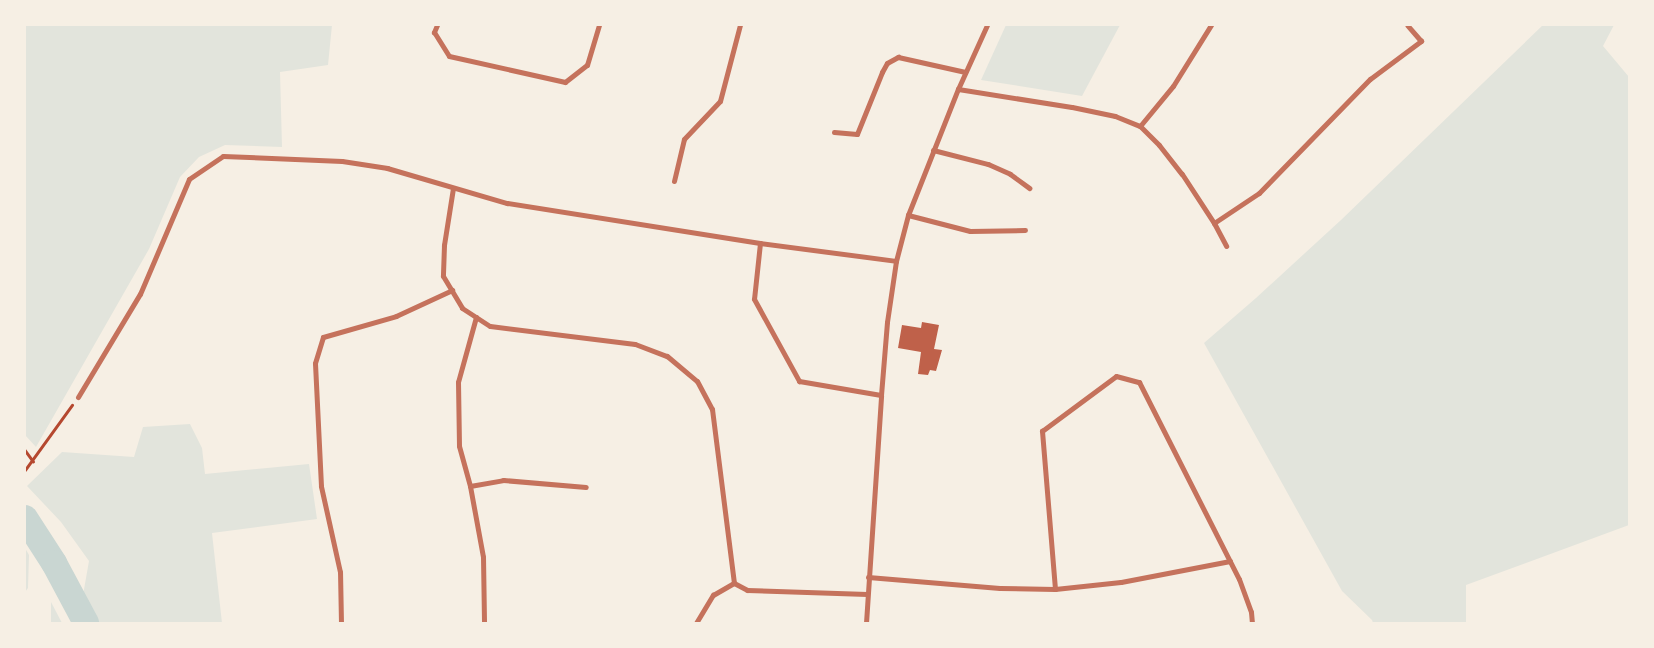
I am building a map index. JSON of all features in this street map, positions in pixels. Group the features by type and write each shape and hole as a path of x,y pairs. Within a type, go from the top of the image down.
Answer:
{"street":[{"path":"437,25 434,32 449,56 565,82 587,65 599,25"},
{"path":"674,181 684,139 720,101 740,25"},
{"path":"866,623 881,394 896,261 908,215 965,72 987,25"},
{"path":"1140,126 1173,86 1211,25"},
{"path":"1214,223 1259,194 1370,79 1421,41 1407,25"},
{"path":"834,132 857,134 882,72 887,63 898,57 965,72"},
{"path":"958,89 1072,107 1115,116 1140,126 1165,152 1214,223 1226,246"},
{"path":"934,150 988,164 1010,174 1029,188"},
{"path":"78,396 140,294 189,179 223,156 342,161 387,168 507,203 760,243 896,261"},
{"path":"454,188 444,245 443,276 462,308 490,326 635,344 667,356 696,381 712,409 734,583"},
{"path":"908,215 970,230 1025,230"},
{"path":"760,243 754,299 799,381 881,394"},
{"path":"340,623 340,572 321,486 315,363 323,337 396,316 452,290"},
{"path":"476,317 458,382 459,446 470,486 483,557 484,623"},
{"path":"1055,589 1042,431 1116,376 1139,382 1239,579 1251,612 1252,623"},
{"path":"470,486 503,480 586,487"},
{"path":"868,577 1000,588 1055,589 1121,582 1230,561"},
{"path":"734,583 747,590 867,594"},
{"path":"696,623 713,595 734,583"}],"path":[{"path":"25,470 78,396"},
{"path":"25,450 33,461"}],"shaded area":[{"path":"25,25 332,25 328,65 280,72 282,147 225,145 199,157 180,177 149,249 36,447 25,435"},
{"path":"1006,25 1120,25 1082,96 981,80"},
{"path":"1543,25 1614,25 1603,46 1629,77 1629,525 1466,585 1466,623 1373,623 1342,591 1204,343 1341,220"},
{"path":"190,424 202,448 205,474 309,464 317,519 212,533 222,623 86,623 80,612 89,561 61,522 27,486 62,452 134,457 143,427"},
{"path":"25,548 29,555 28,588 25,592"},
{"path":"51,602 62,623 51,623"}],"building":[{"path":"922,322 939,325 934,349 942,350 936,371 930,370 928,375 918,374 921,352 898,348 902,325 921,328"}],"waterway":[{"path":"25,518 54,563 86,623"}]}
